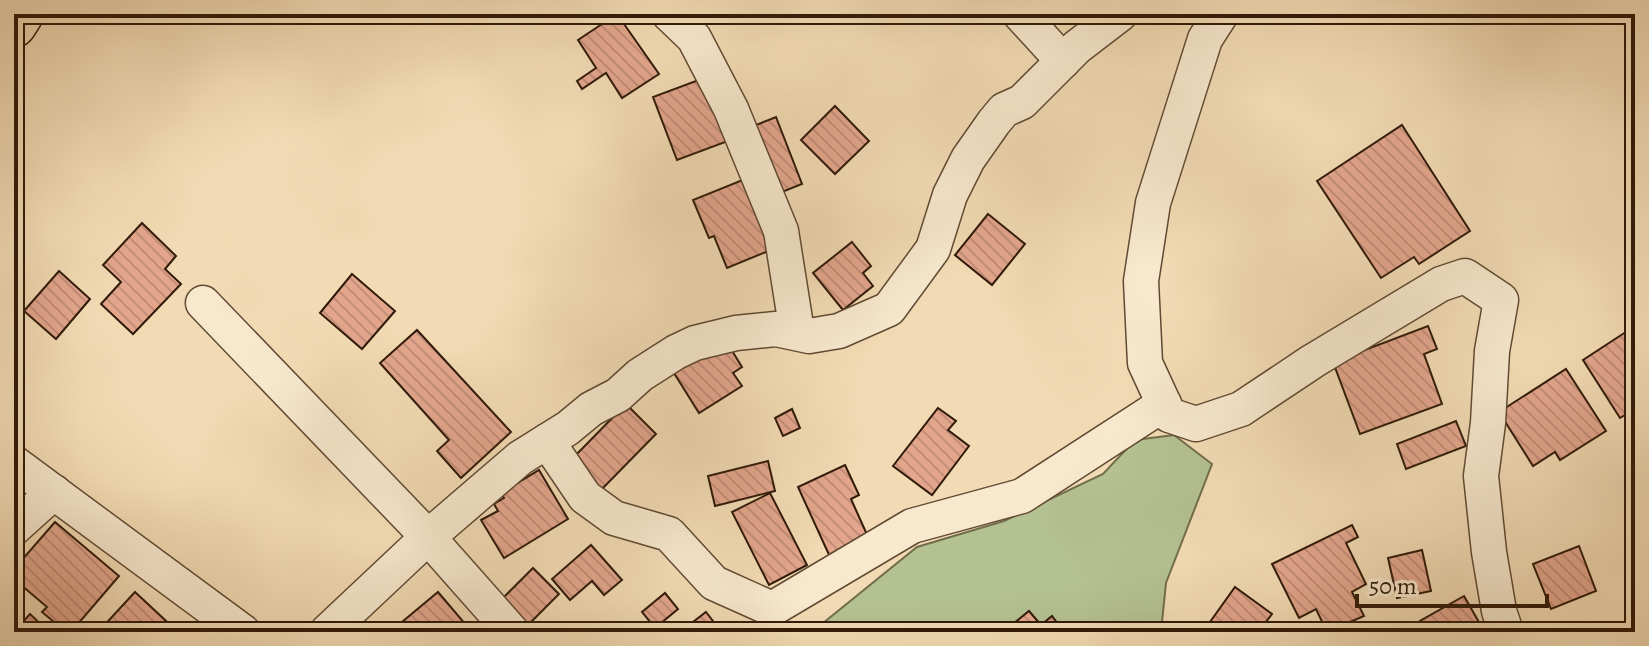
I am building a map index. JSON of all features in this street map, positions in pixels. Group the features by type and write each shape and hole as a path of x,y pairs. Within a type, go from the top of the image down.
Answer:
{"highway":[{"path":"14,25 21,14"}],"street":[{"path":"669,14 694,38 731,109 781,231 797,332"},
{"path":"1020,14 1063,61"},
{"path":"327,632 428,537 520,458 568,428 591,409 618,395 640,375 695,343 736,333 776,329 809,336 839,331 889,309 933,249 950,195 968,159 994,122 1004,110 1022,102 1063,61 1120,14"},
{"path":"1221,14 1205,39 1157,190 1141,281 1145,363 1169,415 1196,424 1241,409 1313,361 1441,284 1465,276 1501,300 1492,351 1481,476 1489,552 1499,611 1506,632"},
{"path":"203,303 428,537 512,632"},
{"path":"547,441 585,497 614,518 669,534 714,583 772,609 912,526 1022,496 1164,404"},
{"path":"14,463 243,632"},
{"path":"14,528 54,492"}],"green space":[{"path":"1174,435 1212,464 1166,583 1161,632 812,632 917,547 1004,521 1103,474 1135,440"}],"building":[{"path":"617,14 659,74 622,98 606,73 582,89 577,81 596,68 578,40"},
{"path":"704,78 728,141 677,160 653,97"},
{"path":"835,106 869,141 835,174 801,140"},
{"path":"776,117 802,184 777,194 751,127"},
{"path":"1402,125 1470,231 1419,264 1414,257 1381,278 1317,181"},
{"path":"745,179 773,249 727,268 714,236 709,238 693,200"},
{"path":"988,214 1025,244 992,285 955,255"},
{"path":"142,223 176,256 165,269 181,284 133,334 101,304 121,282 103,265"},
{"path":"852,242 871,266 863,273 873,286 843,310 813,273"},
{"path":"59,271 90,299 56,339 24,311"},
{"path":"352,274 395,311 362,349 320,313"},
{"path":"1428,326 1437,349 1424,354 1442,404 1360,434 1333,362"},
{"path":"1635,326 1635,409 1620,418 1583,360"},
{"path":"417,330 511,432 461,478 437,451 449,440 380,363"},
{"path":"726,341 742,367 733,373 742,386 699,413 674,373"},
{"path":"1566,369 1606,431 1560,460 1555,452 1533,466 1499,412"},
{"path":"626,404 656,434 598,493 568,463"},
{"path":"938,408 956,421 948,430 969,446 932,495 893,466"},
{"path":"792,409 800,428 783,436 775,418"},
{"path":"1456,421 1466,446 1406,469 1397,444"},
{"path":"768,461 775,491 715,506 708,476"},
{"path":"845,465 859,495 851,499 869,539 830,557 798,487"},
{"path":"539,470 568,519 504,558 481,520 498,511 494,504 504,498 501,493"},
{"path":"770,493 807,565 769,585 732,512"},
{"path":"55,522 119,576 71,632 66,632 42,612 47,607 14,579 14,569"},
{"path":"1352,525 1358,537 1346,543 1366,584 1352,592 1364,616 1327,632 1316,609 1299,618 1272,564"},
{"path":"591,545 622,580 604,595 592,581 570,600 552,579"},
{"path":"1579,546 1596,591 1551,609 1533,564"},
{"path":"1422,550 1431,591 1397,598 1388,558"},
{"path":"533,568 559,594 528,625 502,599"},
{"path":"1235,587 1272,614 1258,632 1209,632 1205,629"},
{"path":"135,592 178,632 98,632"},
{"path":"438,592 472,632 390,632"},
{"path":"665,593 678,609 655,628 642,612"},
{"path":"1464,596 1480,624 1466,632 1426,632 1420,621"},
{"path":"1029,611 1041,625 1052,616 1061,628 1056,632 1003,632"},
{"path":"706,612 720,630 680,632"},
{"path":"30,614 49,632 14,632"}]}
